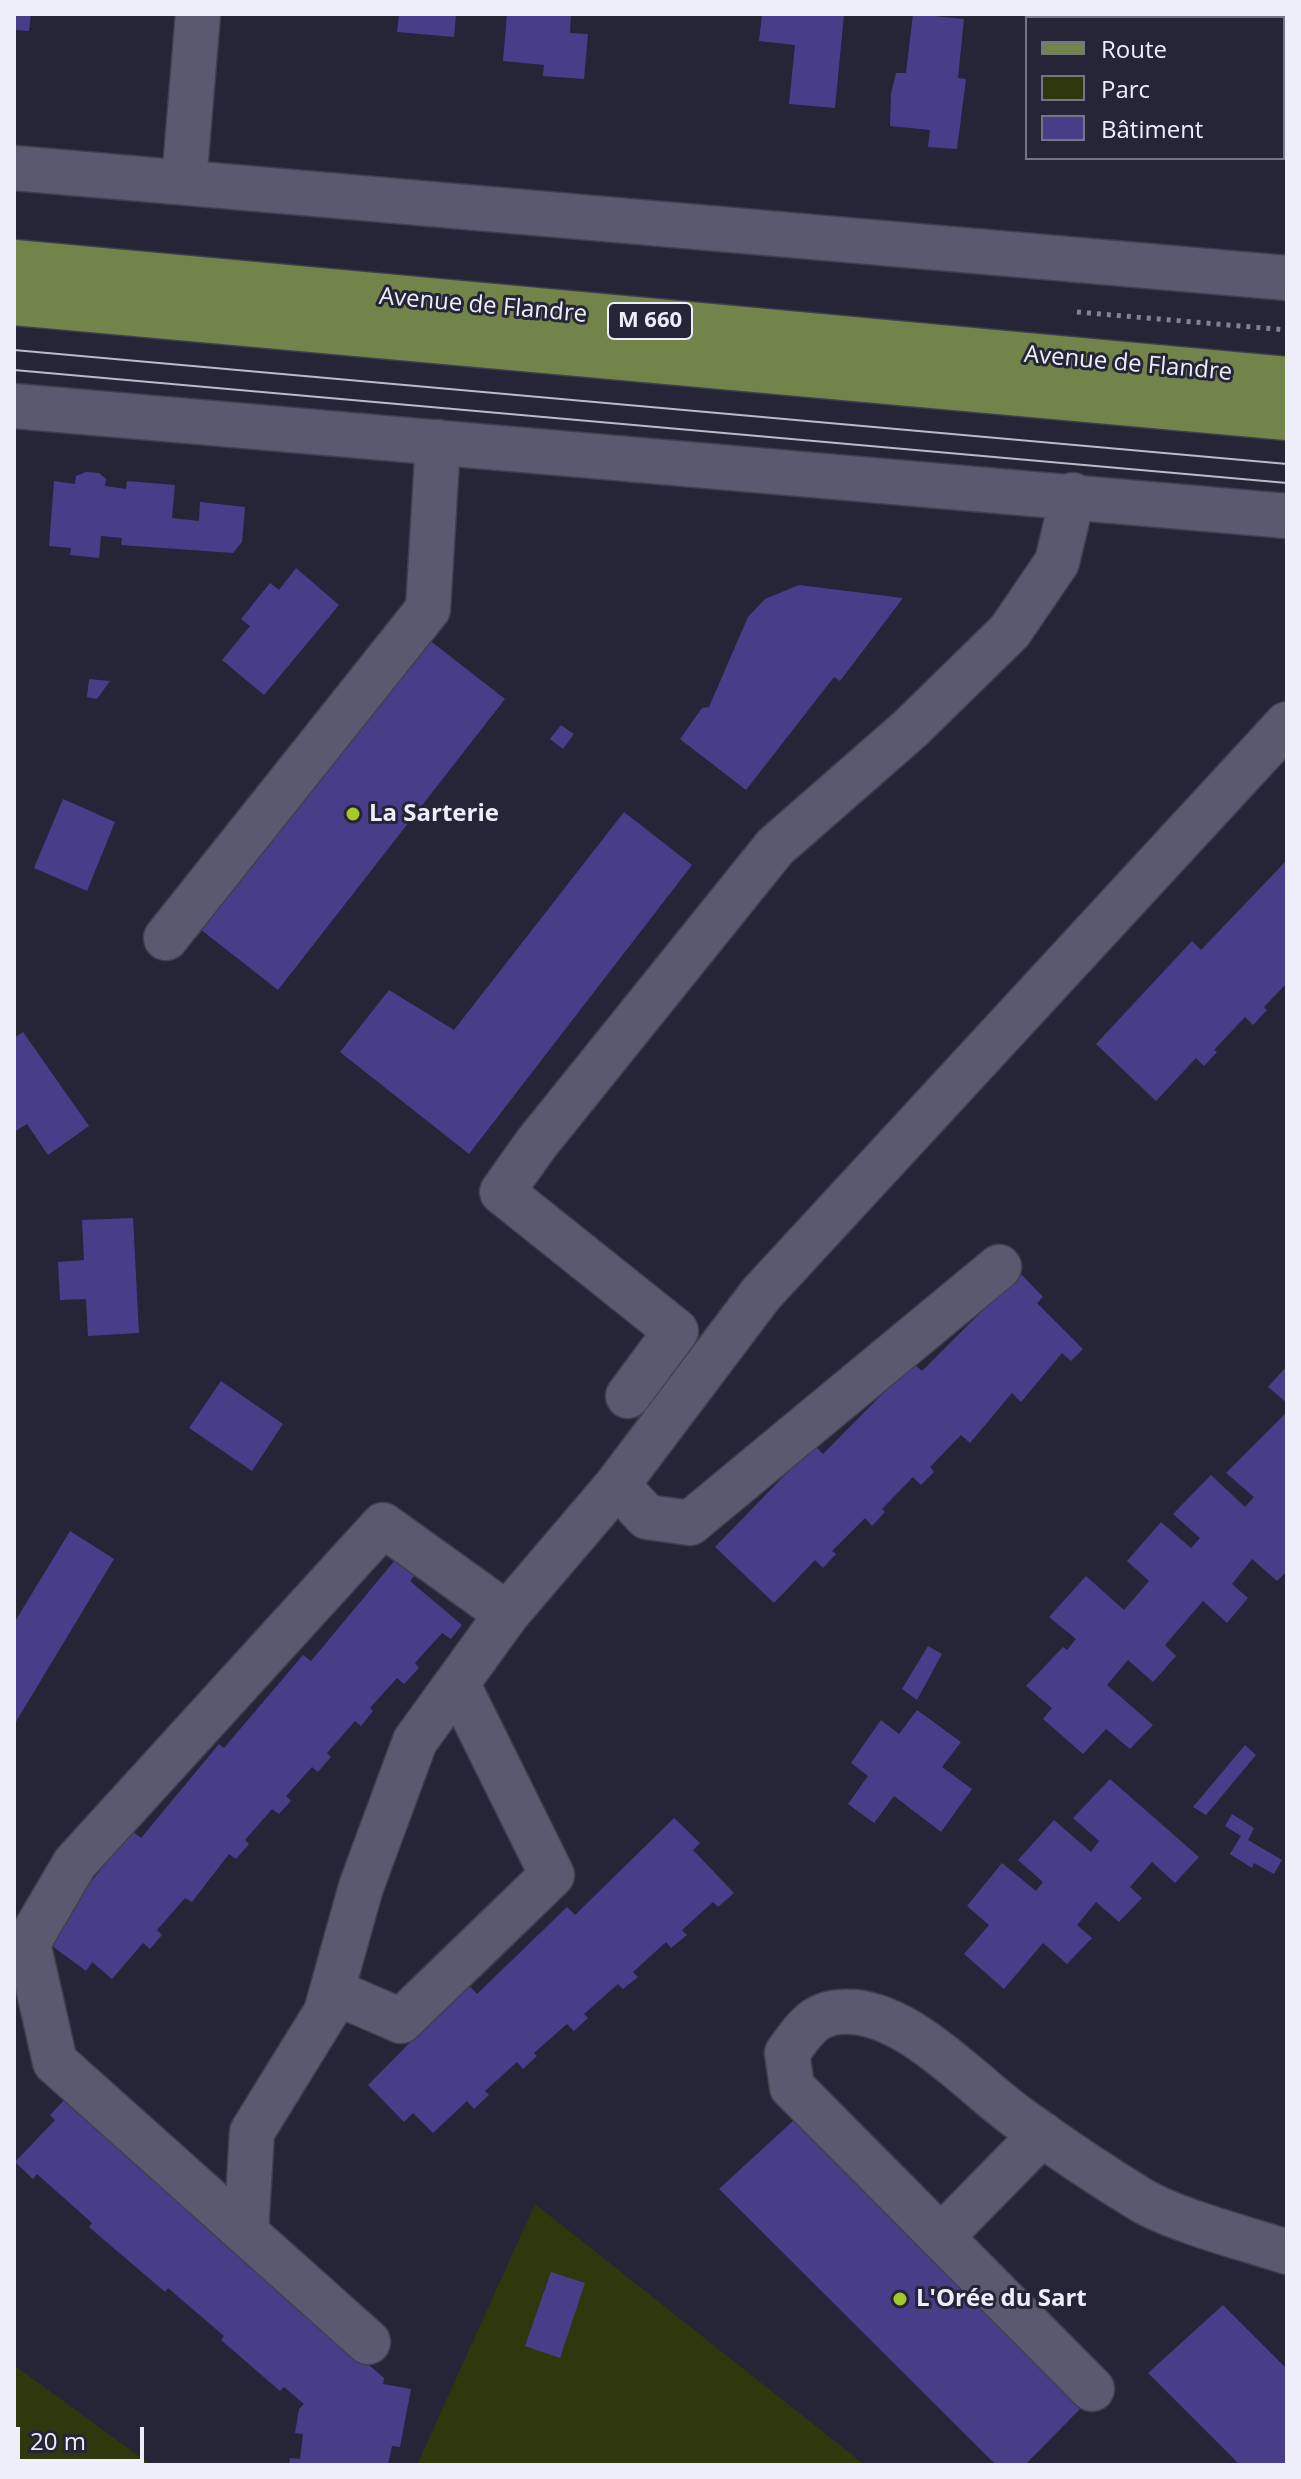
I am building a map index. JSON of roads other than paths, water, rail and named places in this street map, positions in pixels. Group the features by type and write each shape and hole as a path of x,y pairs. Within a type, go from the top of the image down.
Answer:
{"main road":[{"name":"Avenue de Flandre","path":"14,262 1287,379"},
{"name":"Avenue de Flandre","path":"14,303 1287,418"}],"street":[{"path":"184,182 198,14"},
{"path":"14,168 1287,278"},
{"path":"14,406 1073,495 1287,516"},
{"path":"166,938 428,609 438,442"},
{"path":"628,1396 676,1331 502,1192 536,1144 775,847 911,728 1010,631 1057,562 1073,495"},
{"path":"246,2232 252,2132 326,2012 361,1887 415,1741 507,1614 617,1485 761,1294 1287,724"},
{"path":"617,1485 647,1517 690,1523 999,1267"},
{"path":"368,2342 55,2062 28,1943 75,1863 383,1525 507,1614"},
{"path":"332,1991 401,2021 552,1875 457,1683"},
{"path":"1092,2389 792,2087 787,2053 805,2028 825,2012 856,2012 926,2043 1042,2134 1147,2203 1287,2252"},
{"path":"941,2237 1042,2134"}],"tram line":[{"path":"14,350 1287,464"},
{"path":"14,370 1287,483"}],"place":[{"name":"La Sarterie","path":"353,814"},
{"name":"L'Orée du Sart","path":"900,2299"}]}
